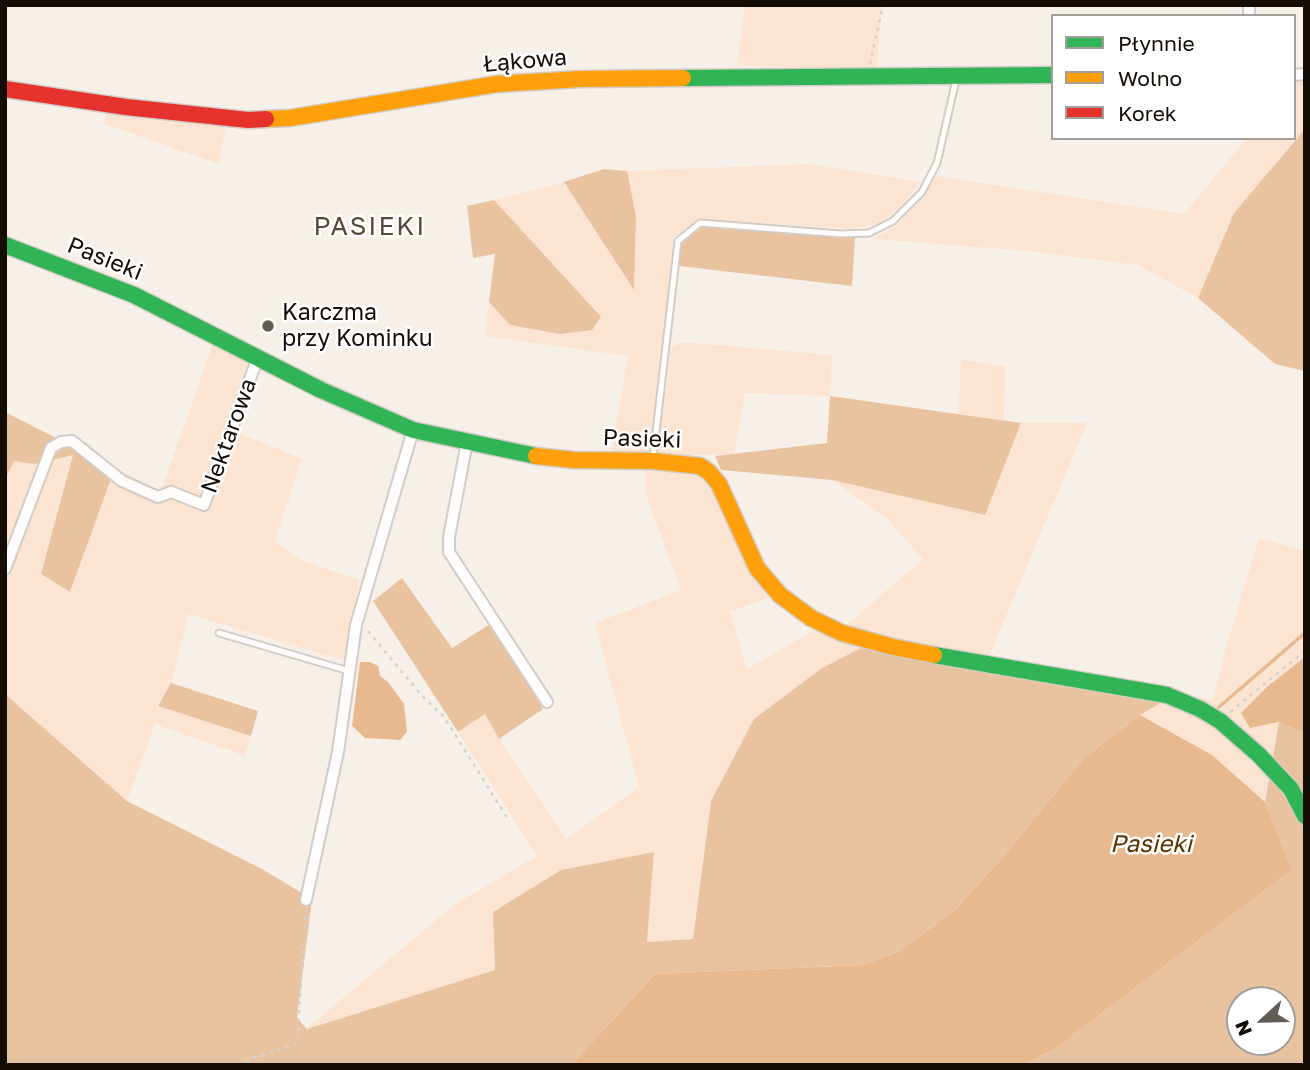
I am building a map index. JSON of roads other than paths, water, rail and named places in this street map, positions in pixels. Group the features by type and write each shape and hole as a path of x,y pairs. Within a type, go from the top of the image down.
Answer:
{"street":[{"name":"Łąkowa","path":"5,89 125,107 248,120 290,118 497,84 636,78 1051,75"},
{"name":"Pasieki","path":"5,245 134,295 321,390 413,430 531,455 574,460 653,461 700,466 709,471 719,484 749,554 767,582 811,618 827,627 893,647 1167,695 1220,721 1259,755 1291,789 1305,816"},
{"name":"Nektarowa","path":"5,569 51,448 61,442 72,441 122,481 158,497 171,492 204,505 258,357"},
{"path":"306,900 338,752 357,622 413,430"},
{"path":"467,443 449,552 547,702"}],"lane":[{"path":"653,461 678,241 700,223 841,234 869,233 893,221 922,192 937,163 957,76"},
{"path":"219,633 349,671"}],"water":[{"path":"1305,657 1305,734 1279,722 1250,728 1241,713 1268,686"},
{"path":"360,662 370,662 378,666 380,676 388,682 404,704 407,732 400,740 365,738 352,726"},
{"name":"Pasieki","path":"1140,715 1212,755 1265,802 1292,870 1054,1049 1022,1065 571,1065 655,974 862,965 898,952 953,912 1003,857 1084,758"}],"waterway":[{"path":"1219,707 1305,633"}],"place":[{"name":"Karczma przy Kominku","path":"268,326"}],"district":[{"name":"PASIEKI","path":"370,227"}]}
